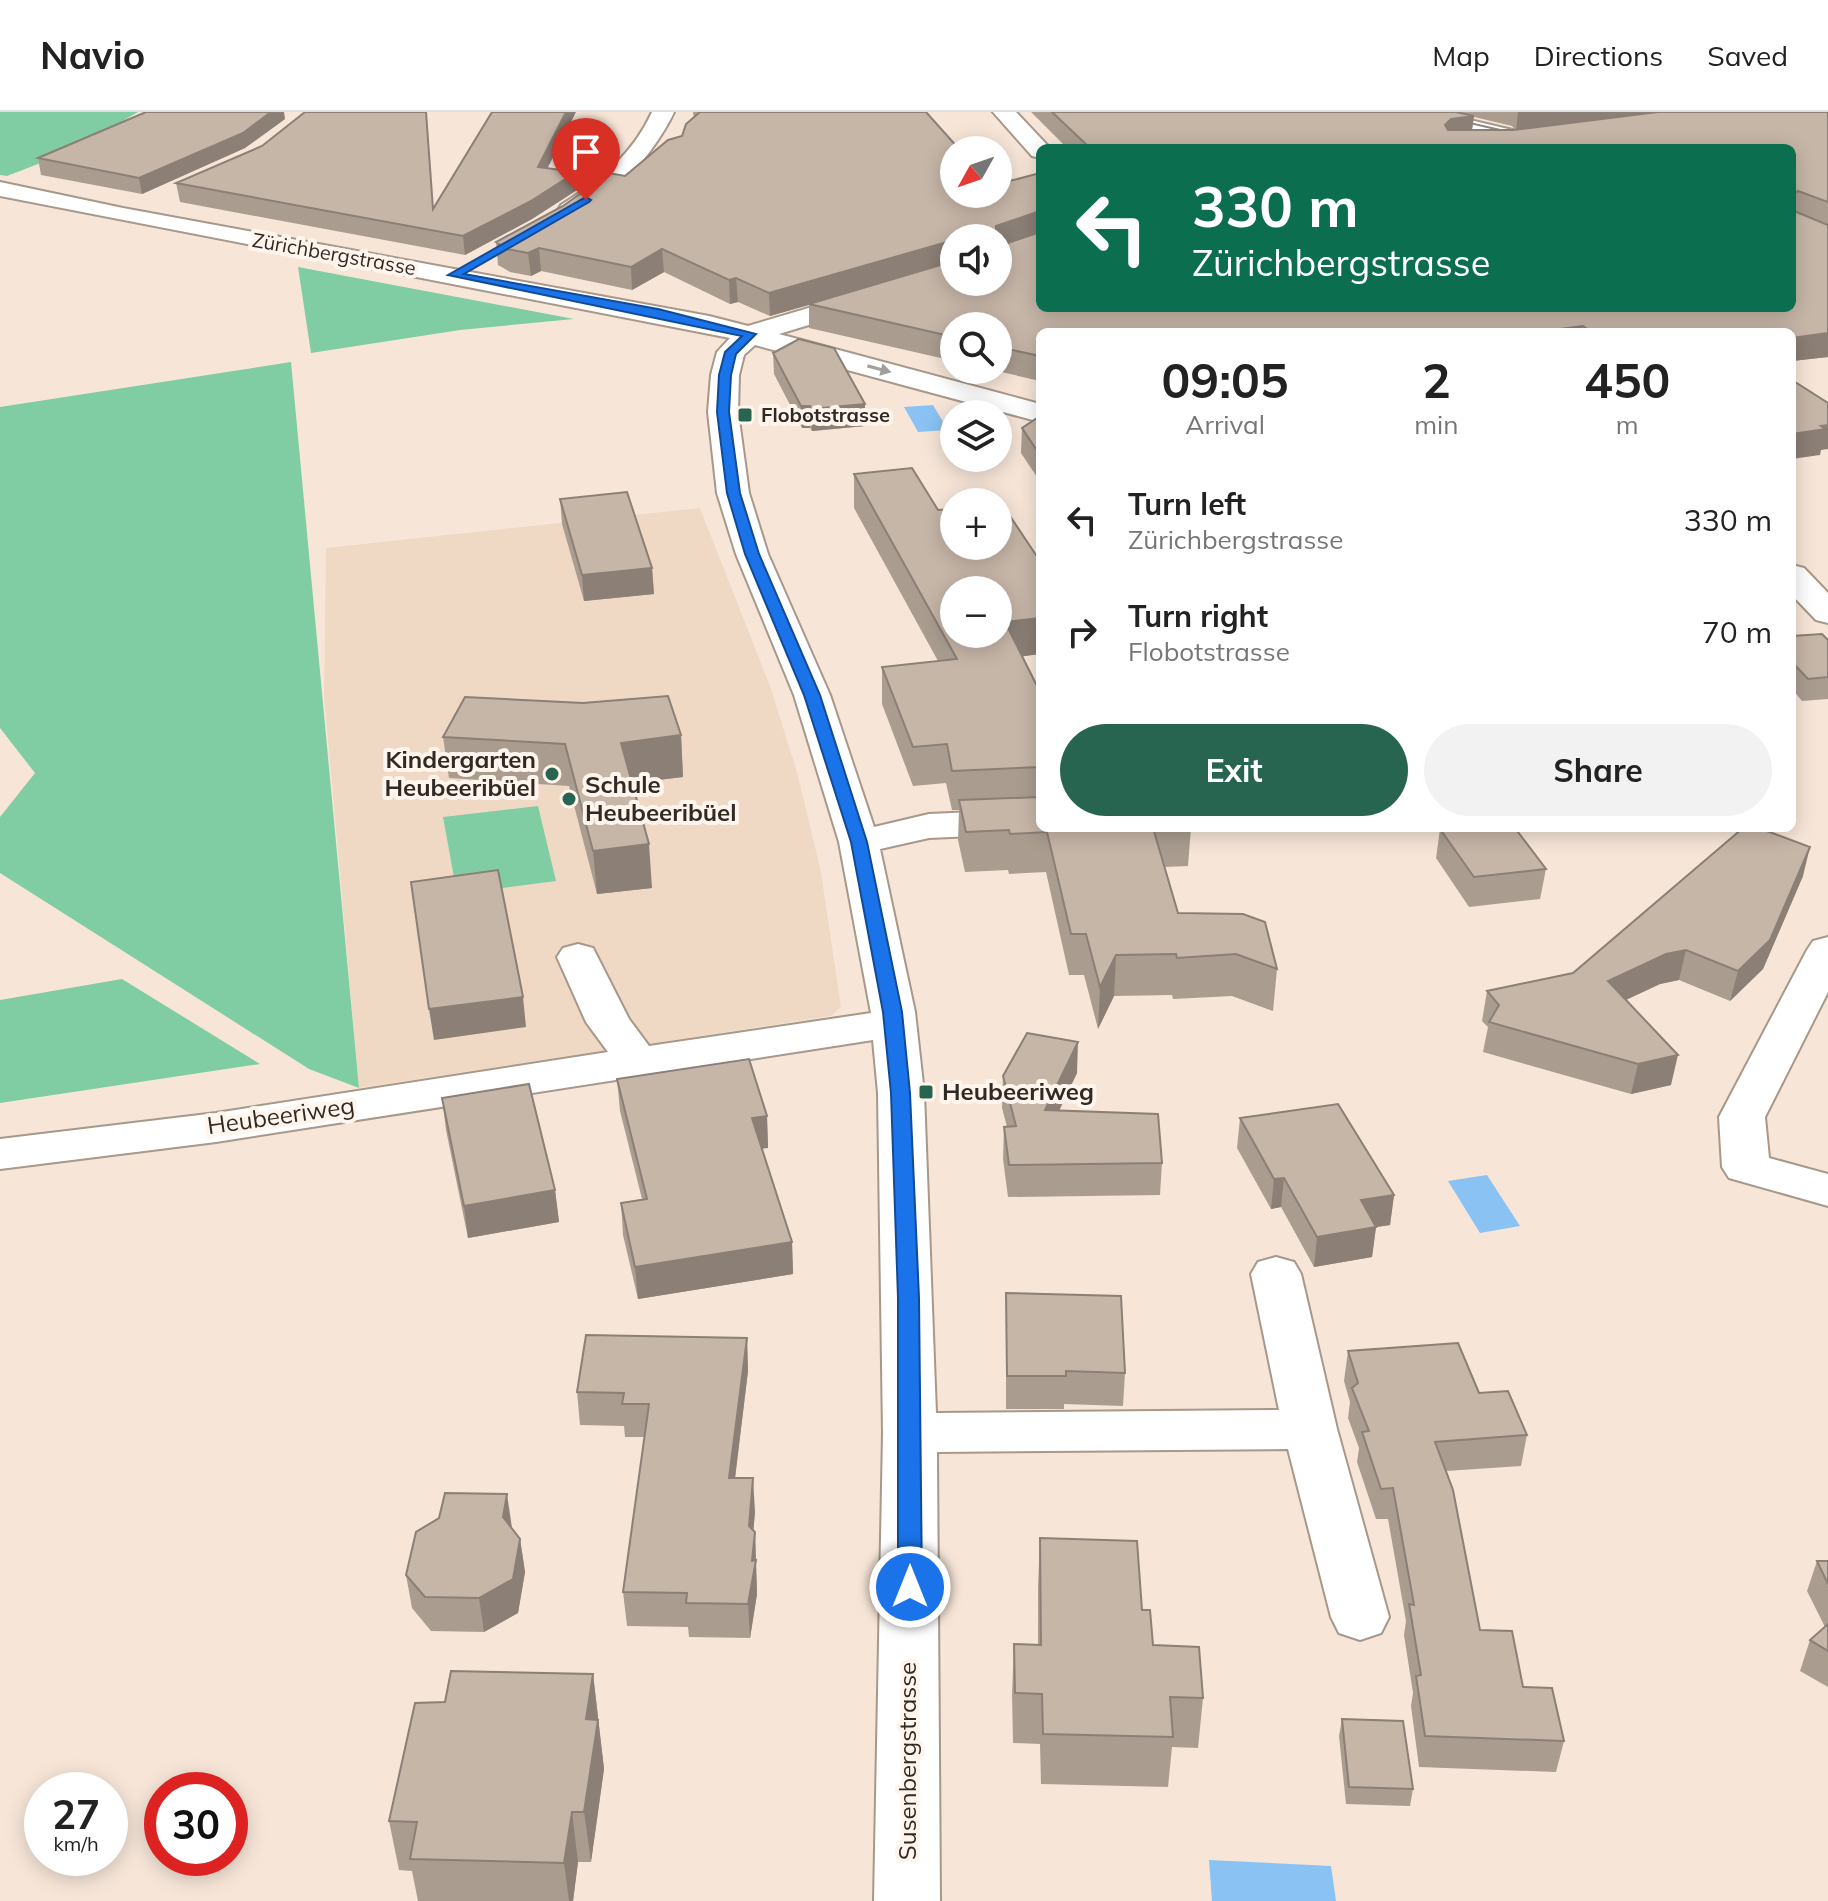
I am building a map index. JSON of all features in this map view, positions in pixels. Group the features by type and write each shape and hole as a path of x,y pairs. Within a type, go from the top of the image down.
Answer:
{"street":[{"path":"546,224 586,200 619,174 643,148 663,112"},
{"path":"1004,112 1036,147"},
{"path":"1407,112 1544,144"},
{"path":"1485,144 1580,130"},
{"name":"Zürichbergstrasse","path":"0,189 123,215 658,313 750,334 1036,412"},
{"path":"123,215 169,196"},
{"path":"454,275 480,261"},
{"path":"750,334 940,277"},
{"name":"Susenbergstrasse","path":"750,334 731,352 725,375 723,412 733,493 752,554 812,695 859,842 894,1025 901,1093 910,1433 907,1901"},
{"path":"1803,582 1828,613"},
{"path":"859,842 929,826 1036,821"},
{"path":"1828,950 1742,1117 1746,1167 1828,1190"},
{"path":"578,957 608,1022 636,1059"},
{"name":"Heubeeriweg","path":"0,1154 369,1103 636,1059 859,1027 894,1025"},
{"path":"1276,1274 1310,1429 1360,1617"},
{"path":"910,1433 1310,1429"}],"shaded area":[{"name":"Schule Heubeeribüel","path":"700,508 770,686 797,772 821,872 841,1007 831,1016 359,1088 324,695 326,548"}],"green space":[{"path":"0,112 138,112 74,150 7,176 0,175"},
{"path":"298,267 574,319 460,330 311,353"},
{"path":"291,362 359,1088 309,1069 0,873 0,817 35,773 0,728 0,407"},
{"path":"538,806 556,881 457,894 443,817"},
{"path":"122,979 260,1064 0,1103 0,1000"}],"water":[{"path":"933,405 940,417 940,431 918,432 904,407"},
{"path":"1487,1175 1520,1226 1480,1233 1448,1181"},
{"path":"1209,1860 1331,1866 1336,1901 1212,1901"}],"building":[{"path":"146,112 271,112 243,133 139,178 38,158"},
{"path":"305,112 426,112 433,209 492,112 566,112 538,167 576,172 531,201 463,236 176,183 262,146"},
{"path":"700,112 926,112 947,136 940,136 940,208 1012,208 1012,180 1036,174 1036,212 1002,224 940,224 940,244 769,293 736,278 729,280 662,249 631,267 539,248 528,253 507,249 496,242 563,206 609,173 625,176 668,140 682,136 686,124"},
{"path":"1052,112 1456,112 1474,116 1451,119 1445,125 1448,130 1513,130 1658,112 1828,112 1828,202 1796,192 1796,144 1086,144"},
{"path":"1796,212 1828,225 1828,333 1796,337 1796,328 1036,328 1036,355 1012,350 1012,312 940,312 940,334 809,304 940,265 940,296 1012,296 1012,242 1036,233 1036,312 1796,312"},
{"path":"799,339 834,348 865,404 811,409 810,406 801,406 773,353"},
{"path":"1796,383 1828,403 1828,425 1821,426 1826,429 1796,433"},
{"path":"1036,419 1036,449 1022,428"},
{"path":"912,468 940,510 940,560 1012,560 1012,519 1036,555 1036,618 1012,621 1012,576 940,576 940,628 854,474"},
{"path":"627,492 652,568 582,575 560,499"},
{"path":"1822,634 1828,640 1828,677 1808,679 1796,666 1796,636"},
{"path":"1012,636 1036,684 1036,767 952,771 947,744 913,747 882,667 957,659 951,648 1012,648"},
{"path":"668,696 681,735 621,743 649,844 593,851 565,744 443,737 465,697 583,703"},
{"path":"1036,797 1036,832 1047,832 1010,834 1009,830 966,832 959,800"},
{"path":"1047,832 1154,832 1178,913 1243,914 1265,922 1277,969 1236,954 1177,958 1176,954 1116,955 1100,987 1086,934 1071,934"},
{"path":"1442,832 1518,832 1546,869 1474,877"},
{"path":"1738,832 1770,832 1810,847 1770,940 1738,971 1686,950 1666,954 1608,981 1678,1055 1638,1064 1489,1022 1499,1005 1487,991 1573,973"},
{"path":"498,870 523,997 429,1009 411,882"},
{"path":"1027,1033 1078,1042 1045,1110 1158,1114 1162,1163 1009,1165 1004,1127 1016,1126 1003,1076"},
{"path":"749,1059 767,1116 752,1118 792,1242 635,1267 621,1203 647,1199 617,1079"},
{"path":"529,1084 555,1190 464,1206 442,1098"},
{"path":"1338,1104 1394,1195 1361,1200 1376,1227 1317,1237 1284,1178 1274,1179 1240,1118"},
{"path":"1006,1293 1121,1296 1125,1373 1066,1371 1066,1376 1007,1376"},
{"path":"586,1335 747,1338 729,1478 753,1478 749,1526 755,1532 752,1561 756,1560 748,1604 686,1603 687,1593 623,1592 649,1404 622,1404 624,1393 577,1392"},
{"path":"1458,1343 1479,1393 1508,1391 1527,1435 1435,1442 1453,1490 1480,1630 1512,1631 1523,1687 1552,1688 1564,1741 1425,1736 1416,1676 1421,1675 1409,1604 1414,1605 1393,1488 1381,1489 1362,1432 1369,1431 1352,1388 1358,1383 1348,1351"},
{"path":"445,1493 507,1494 503,1517 520,1539 513,1579 479,1598 425,1597 406,1575 416,1532 439,1518"},
{"path":"1040,1538 1137,1541 1142,1610 1150,1610 1153,1645 1199,1647 1203,1698 1170,1697 1173,1737 1043,1734 1042,1694 1015,1693 1014,1644 1041,1645"},
{"path":"1817,1561 1828,1561 1828,1584"},
{"path":"1828,1624 1828,1651 1810,1640"},
{"path":"451,1671 593,1674 586,1719 598,1720 584,1812 572,1812 564,1863 410,1859 417,1822 389,1821 415,1703 445,1702"},
{"path":"1342,1719 1403,1721 1413,1789 1349,1787"}],"tram line":[{"path":"1422,112 1522,135"}],"place":[{"name":"Flobotstrasse","path":"745,415"},
{"name":"Kindergarten Heubeeribüel","path":"552,774"},
{"name":"Schule Heubeeribüel","path":"569,799"},
{"name":"Heubeeriweg","path":"926,1092"}],"route":[{"path":"586,200 454,275 658,313 750,334 731,352 725,375 723,412 733,493 752,554 812,695 859,842 893,1012 901,1093 908,1298 910,1587"}]}
